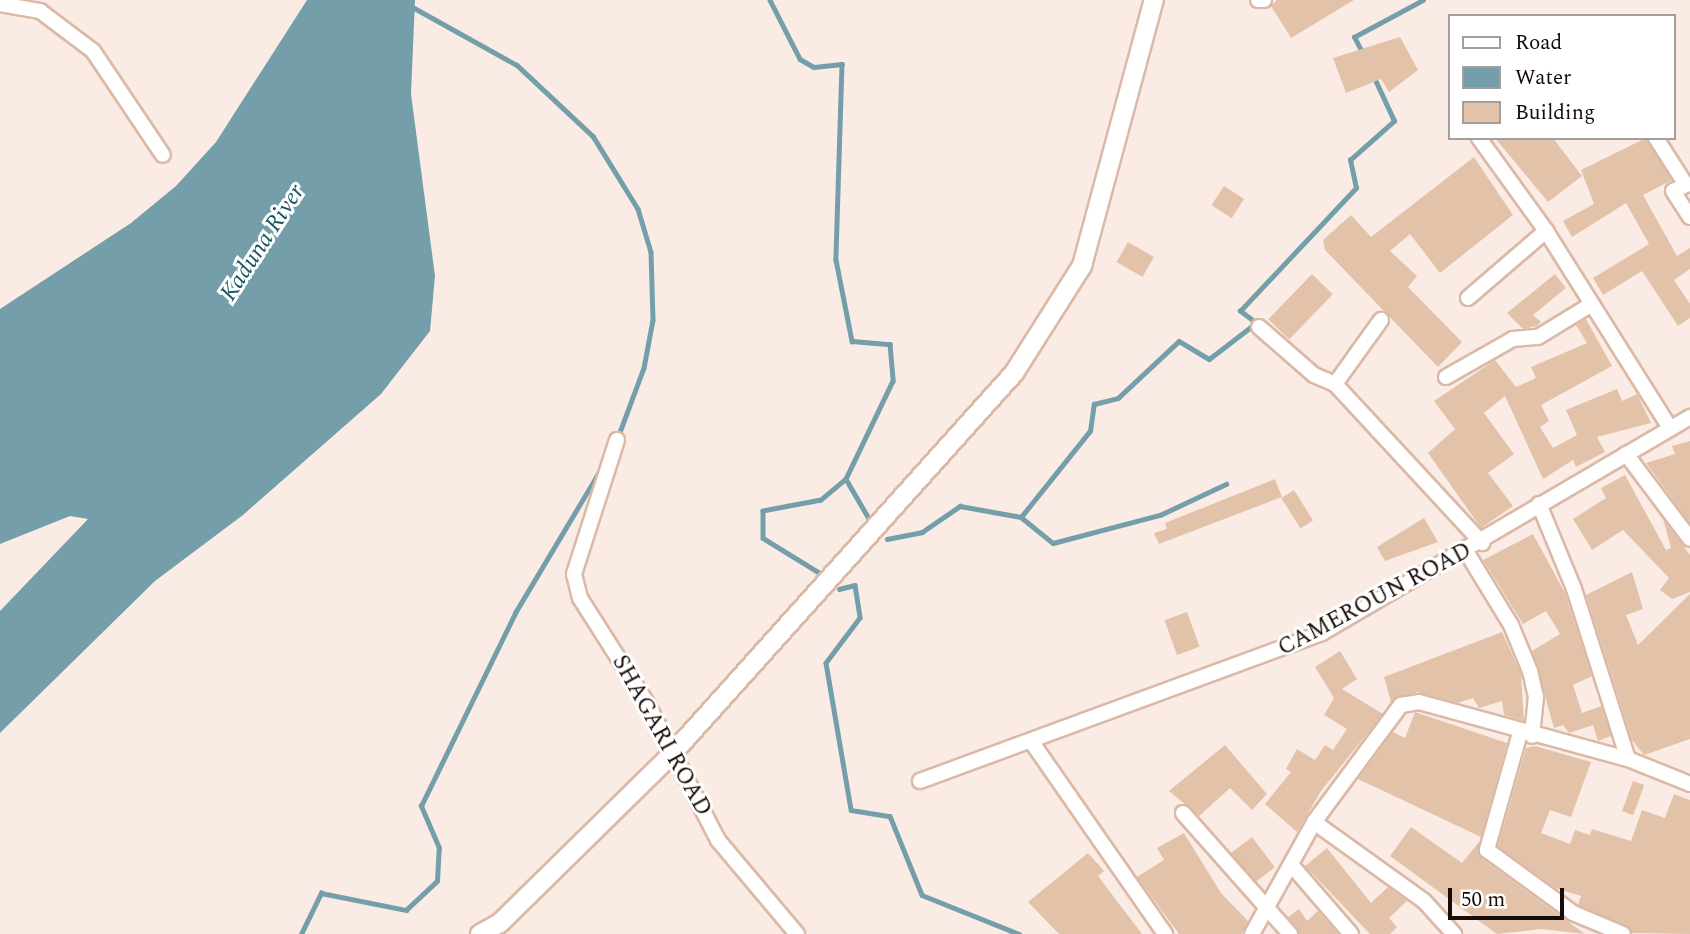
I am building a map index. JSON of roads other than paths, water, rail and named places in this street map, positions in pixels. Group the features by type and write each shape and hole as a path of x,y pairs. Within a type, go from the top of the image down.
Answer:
{"street":[{"path":"480,934 499,923 671,754 931,470 1014,373 1082,266 1154,0"},
{"path":"1258,0 1264,0"},
{"path":"3,3 40,11 93,51 163,155"},
{"path":"1480,140 1546,231 1670,428"},
{"path":"1657,140 1685,185 1673,191 1690,217"},
{"path":"1468,298 1546,231"},
{"path":"1446,377 1513,340 1538,337 1592,303"},
{"path":"1335,384 1381,320"},
{"path":"1259,327 1314,375 1335,384 1482,543"},
{"name":"CAMEROUN ROAD","path":"920,780 1287,650 1466,553 1539,505 1690,417"},
{"name":"SHAGARI ROAD","path":"617,440 574,574 580,598 647,703 671,754 718,840 797,934"},
{"path":"1626,454 1690,539"},
{"path":"1539,505 1574,589 1628,759"},
{"path":"1466,553 1511,625 1530,671 1536,696 1526,735 1487,850 1573,913 1623,934"},
{"path":"1252,934 1294,868 1314,822 1401,705 1419,702 1526,735 1628,759 1690,784"},
{"path":"1031,741 1165,934"},
{"path":"1183,813 1267,914 1290,934"},
{"path":"1314,822 1424,901 1454,934"},
{"path":"1294,868 1351,934"},
{"path":"1259,934 1267,914"}],"water":[{"name":"Kaduna River","path":"307,0 415,0 411,94 435,276 430,331 381,394 243,515 155,581 0,733 0,611 88,519 70,516 0,544 0,309 131,223 176,186 216,142"}],"waterway":[{"path":"400,0 517,65 593,136 638,209 651,252 653,320 644,368 618,438"},
{"path":"770,0 800,59 814,67 842,64 836,260 852,341 890,344 893,381 846,479 821,500 763,511 763,538 820,573"},
{"path":"1363,54 1354,37 1423,0"},
{"path":"1021,517 1090,431 1094,404 1118,398 1179,341 1209,359 1256,323 1240,311 1356,188 1350,160 1394,121 1374,78"},
{"path":"301,934 321,893 406,910 437,881 439,848 421,806 515,613 602,467"},
{"path":"846,479 871,522"},
{"path":"887,539 922,532 960,506 1021,517 1053,543 1160,515 1226,484"},
{"path":"839,589 855,585 860,618 826,663 851,810 890,816 922,895 1019,934"}]}
